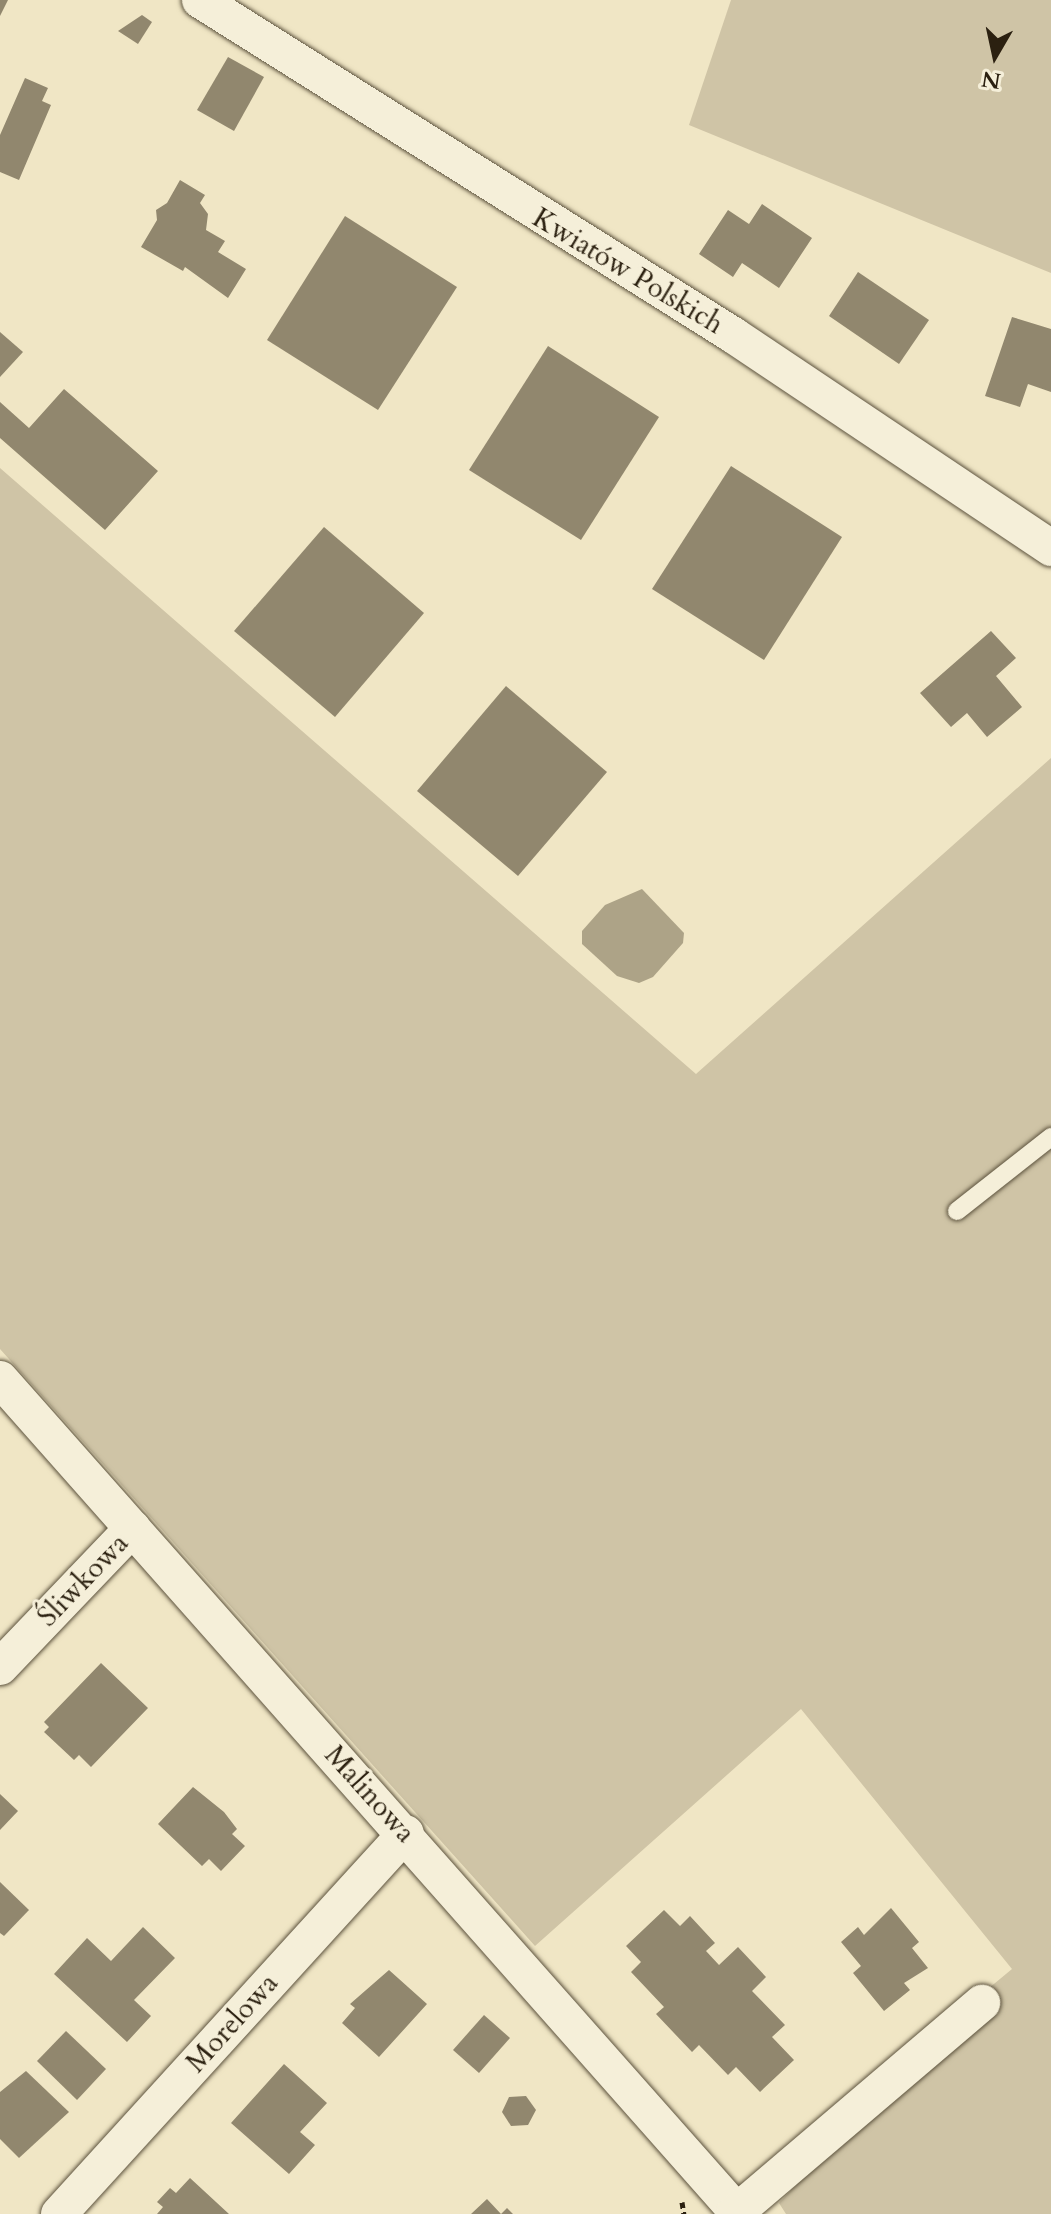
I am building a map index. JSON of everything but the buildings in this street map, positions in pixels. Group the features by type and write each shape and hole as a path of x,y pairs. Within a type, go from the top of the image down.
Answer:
{"street":[{"name":"Kwiatów Polskich","path":"200,0 733,335 1051,548"},
{"name":"Malinowa","path":"0,1379 406,1833 736,2213 982,2003"},
{"name":"Śliwkowa","path":"0,1667 133,1528"},
{"name":"Morelowa","path":"59,2214 406,1833"}],"lane":[{"path":"957,1211 1051,1137"}],"shaded area":[{"path":"731,0 1051,0 1051,273 689,125"},
{"path":"0,468 696,1074 1051,758 1051,2214 786,2214 779,2203 977,1998 1012,1969 801,1709 535,1946 0,1349"},
{"path":"642,889 684,933 683,943 653,977 639,983 617,976 582,944 582,931 605,905"}]}
